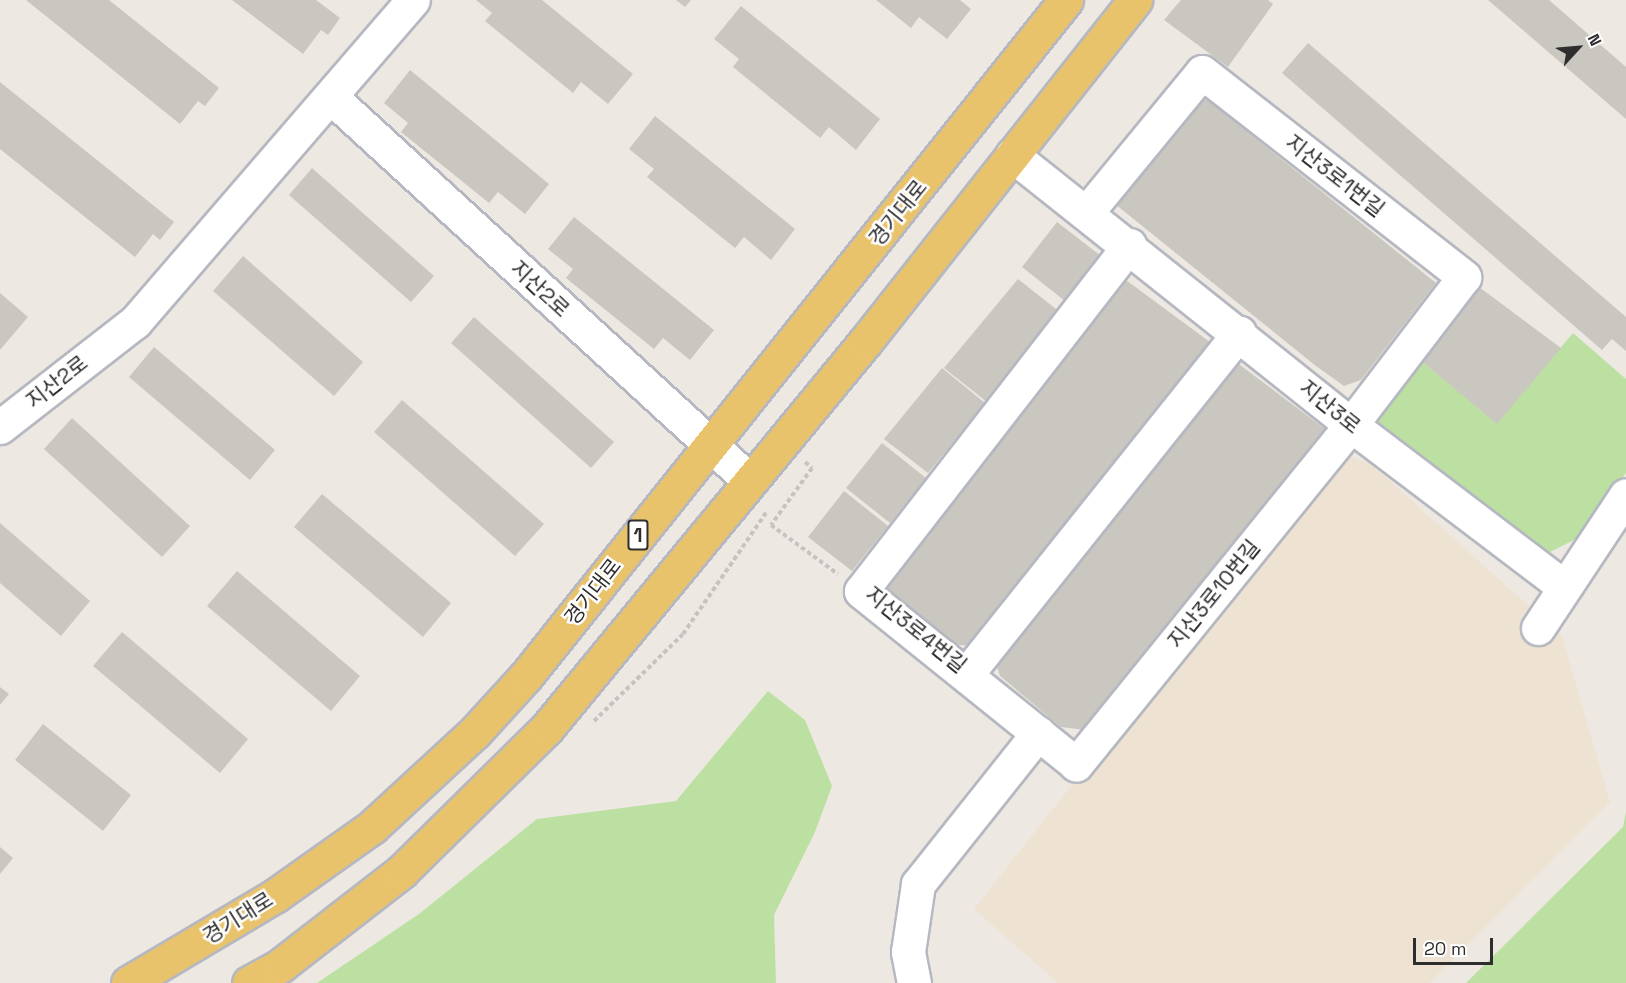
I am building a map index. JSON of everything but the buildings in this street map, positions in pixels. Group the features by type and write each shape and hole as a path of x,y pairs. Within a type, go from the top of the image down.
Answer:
{"main road":[{"name":"경기대로","path":"128,983 276,896 362,834 466,741 526,676 1066,0"},
{"path":"249,983 280,965 402,870 547,728 782,442 1135,0"}],"street":[{"name":"지산2로","path":"0,427 135,322 413,0"},
{"name":"지산3로1번길","path":"1087,212 1202,72 1464,277 1351,425"},
{"name":"지산2로","path":"331,97 750,481"},
{"name":"지산3로","path":"1012,156 1129,245 1351,425 1563,586"},
{"name":"지산3로4번길","path":"1129,245 861,591 966,675 1239,333"},
{"name":"지산3로10번길","path":"1038,733 1076,764 1351,425"},
{"path":"1538,628 1563,586 1626,495"},
{"path":"914,983 908,952 918,884 1038,733 966,675"}],"path":[{"path":"782,442 812,468 771,525 861,591"}],"shaded area":[{"path":"1336,451 1371,464 1562,636 1610,802 1430,983 1058,983 974,909"}],"green space":[{"path":"1573,333 1626,379 1626,473 1576,539 1530,562 1371,415 1419,359 1497,423"},
{"path":"768,691 805,720 832,786 815,832 774,915 776,983 317,983 419,914 537,819 676,801"},
{"path":"1626,811 1626,983 1466,983 1623,827"}]}
